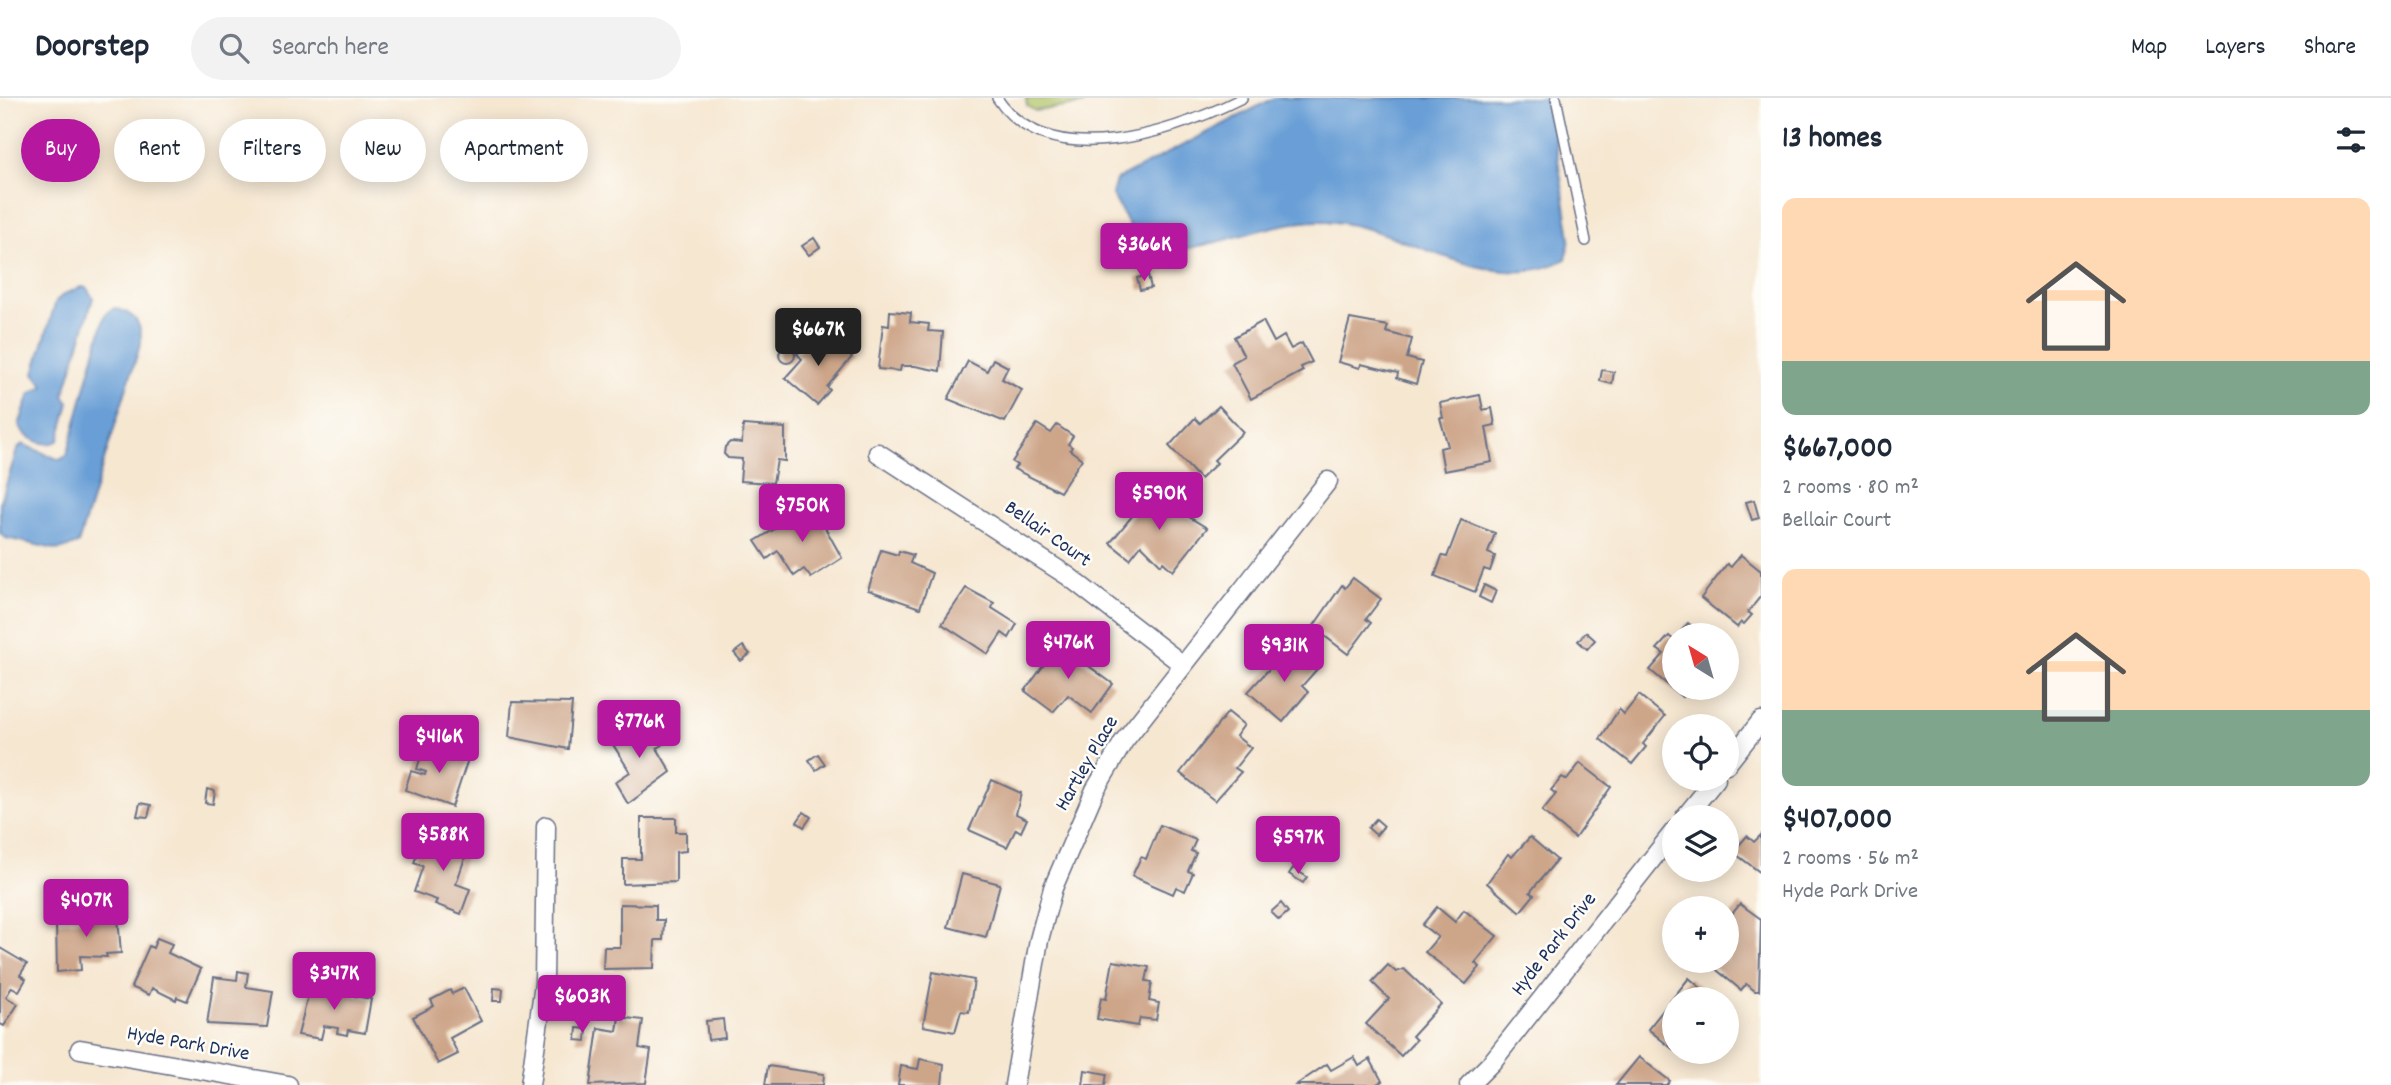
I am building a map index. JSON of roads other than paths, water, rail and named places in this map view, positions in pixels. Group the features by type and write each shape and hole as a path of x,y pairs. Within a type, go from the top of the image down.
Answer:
{"street":[{"name":"Bellair Court","path":"878,453 1068,576 1182,664"},
{"name":"Hartley Place","path":"1014,1085 1039,940 1053,888 1071,839 1094,790 1124,741 1182,664 1328,481"},
{"path":"1739,749 1761,721"},
{"path":"1695,805 1706,791"},
{"path":"530,1085 544,984 546,826"},
{"name":"Hyde Park Drive","path":"1469,1085 1492,1062 1662,846"},
{"name":"Hyde Park Drive","path":"80,1049 288,1085"}],"lane":[{"path":"998,98 1006,111 1027,128 1061,140 1132,138 1202,118 1242,98"},
{"path":"1556,98 1586,241"}],"water":[{"path":"1274,98 1545,98 1551,113 1570,238 1566,259 1537,270 1506,271 1475,266 1350,224 1320,221 1275,227 1186,248 1142,249 1112,194 1116,180"},
{"path":"86,287 93,298 64,395 69,403 59,440 42,443 26,435 19,425 30,394 44,386 34,373 56,301 64,294"},
{"path":"114,308 135,319 140,329 141,342 78,544 59,550 6,538 0,533 0,504 17,450 22,444 60,460 67,455 105,315"}]}
